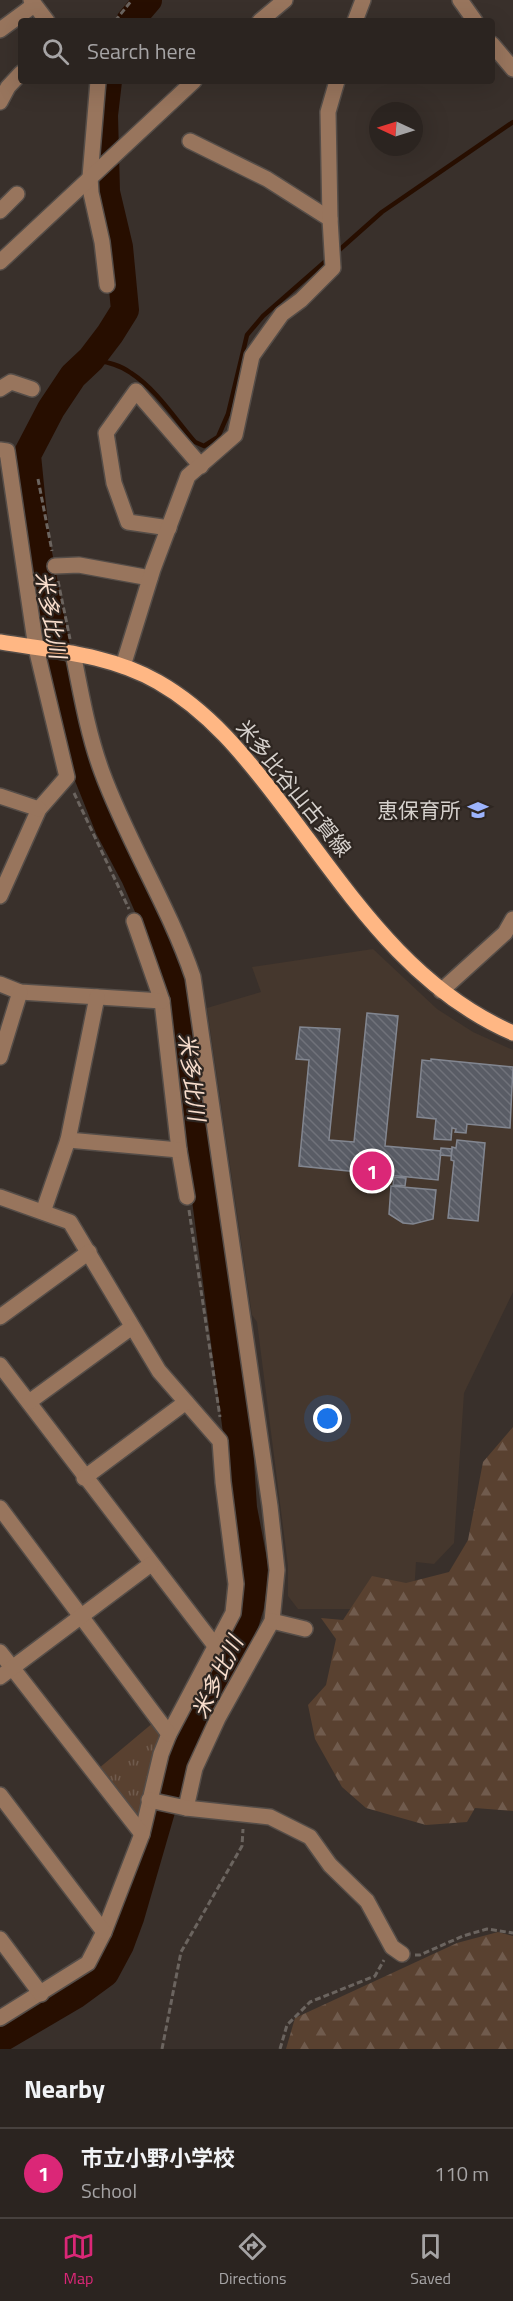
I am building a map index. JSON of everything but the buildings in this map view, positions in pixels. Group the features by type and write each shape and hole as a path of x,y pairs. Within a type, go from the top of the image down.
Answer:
{"main road":[{"name":"米多比谷山古賀線","path":"0,642 98,657 157,681 197,707 231,740 396,951 441,991 487,1022 513,1033"}],"street":[{"path":"264,18 285,0"},
{"path":"357,18 363,0"},
{"path":"460,0 473,18"},
{"path":"0,30 33,2 45,18"},
{"path":"495,48 513,69"},
{"path":"0,102 8,87 18,76"},
{"path":"98,84 90,177 107,285"},
{"path":"1,259 191,84"},
{"path":"123,666 150,578 188,476 235,435 252,356 282,314 301,300 333,268 328,112 336,84"},
{"path":"190,141 267,179 330,219"},
{"path":"0,211 17,194"},
{"path":"0,389 10,382 32,389"},
{"path":"169,528 128,522 114,483 106,433 136,391 201,466"},
{"path":"0,450 7,451 39,648 67,777 39,809 0,896"},
{"path":"55,566 79,565 150,578"},
{"path":"73,653 86,717 102,772 181,942 193,977 270,1506 277,1570 272,1621 218,1718 195,1768 186,1808"},
{"path":"0,796 39,809"},
{"path":"441,991 505,933 513,919"},
{"path":"134,921 162,1000 179,1150 187,1197"},
{"path":"0,984 20,992 162,1000"},
{"path":"0,1057 20,992"},
{"path":"43,1212 68,1140 97,997"},
{"path":"68,1140 179,1150"},
{"path":"0,1197 70,1222 159,1371 220,1441 236,1584 233,1613 169,1734 161,1754 142,1834 104,1932 88,1963 0,2018"},
{"path":"0,1317 89,1252"},
{"path":"29,1402 132,1327"},
{"path":"0,1365 84,1478 216,1647"},
{"path":"84,1478 186,1402"},
{"path":"0,1508 169,1734"},
{"path":"6,1672 151,1564"},
{"path":"272,1621 305,1629"},
{"path":"0,1652 6,1672 142,1834"},
{"path":"0,1796 104,1932"},
{"path":"149,1800 186,1808 243,1816 270,1817 310,1838 330,1865 367,1901 397,1950"},
{"path":"0,1939 41,1994"}],"path":[{"path":"117,18 132,0"},
{"path":"67,777 134,921"},
{"path":"187,1197 220,1412 220,1441"},
{"path":"162,2049 182,1952 242,1846 243,1816"},
{"path":"280,2049 287,2025 310,2002 375,1976 397,1950 420,1954 487,1929 513,1933"}],"shaded area":[{"path":"373,949 437,1009 473,1032 513,1050 513,1292 464,1393 454,1543 434,1564 416,1562 413,1609 298,1609 288,1596 288,1566 257,1322 252,1315 207,1008 261,992 252,967"}],"green space":[{"path":"513,1427 513,1811 475,1808 467,1822 426,1825 366,1808 342,1787 315,1739 308,1705 326,1685 336,1639 321,1618 343,1620 372,1576 406,1583 449,1572 468,1540 483,1462"},
{"path":"154,1722 162,1733 140,1819 98,1769"},
{"path":"498,1932 513,1936 513,2049 286,2049 295,2018 457,1943"}],"waterway":[{"name":"米多比川","path":"133,18 148,0"},
{"name":"米多比川","path":"0,2039 75,1995 105,1973 120,1945 130,1918 174,1766 211,1687 237,1649 250,1606 255,1571 243,1508 239,1447 185,1022 173,969 156,925 135,877 109,828 87,773 62,678 37,548 32,506 27,455 51,409 73,376 91,359 125,310 119,247 106,192 104,115 108,84"},
{"path":"337,252 382,212 513,122"},
{"path":"91,359 122,367 140,380 157,396 195,442 204,446 218,437 228,414 247,335 263,316 328,259"}],"place":[{"name":"恵保育所","path":"478,810"},
{"name":"市立小野小学校","path":"372,1171"}]}
